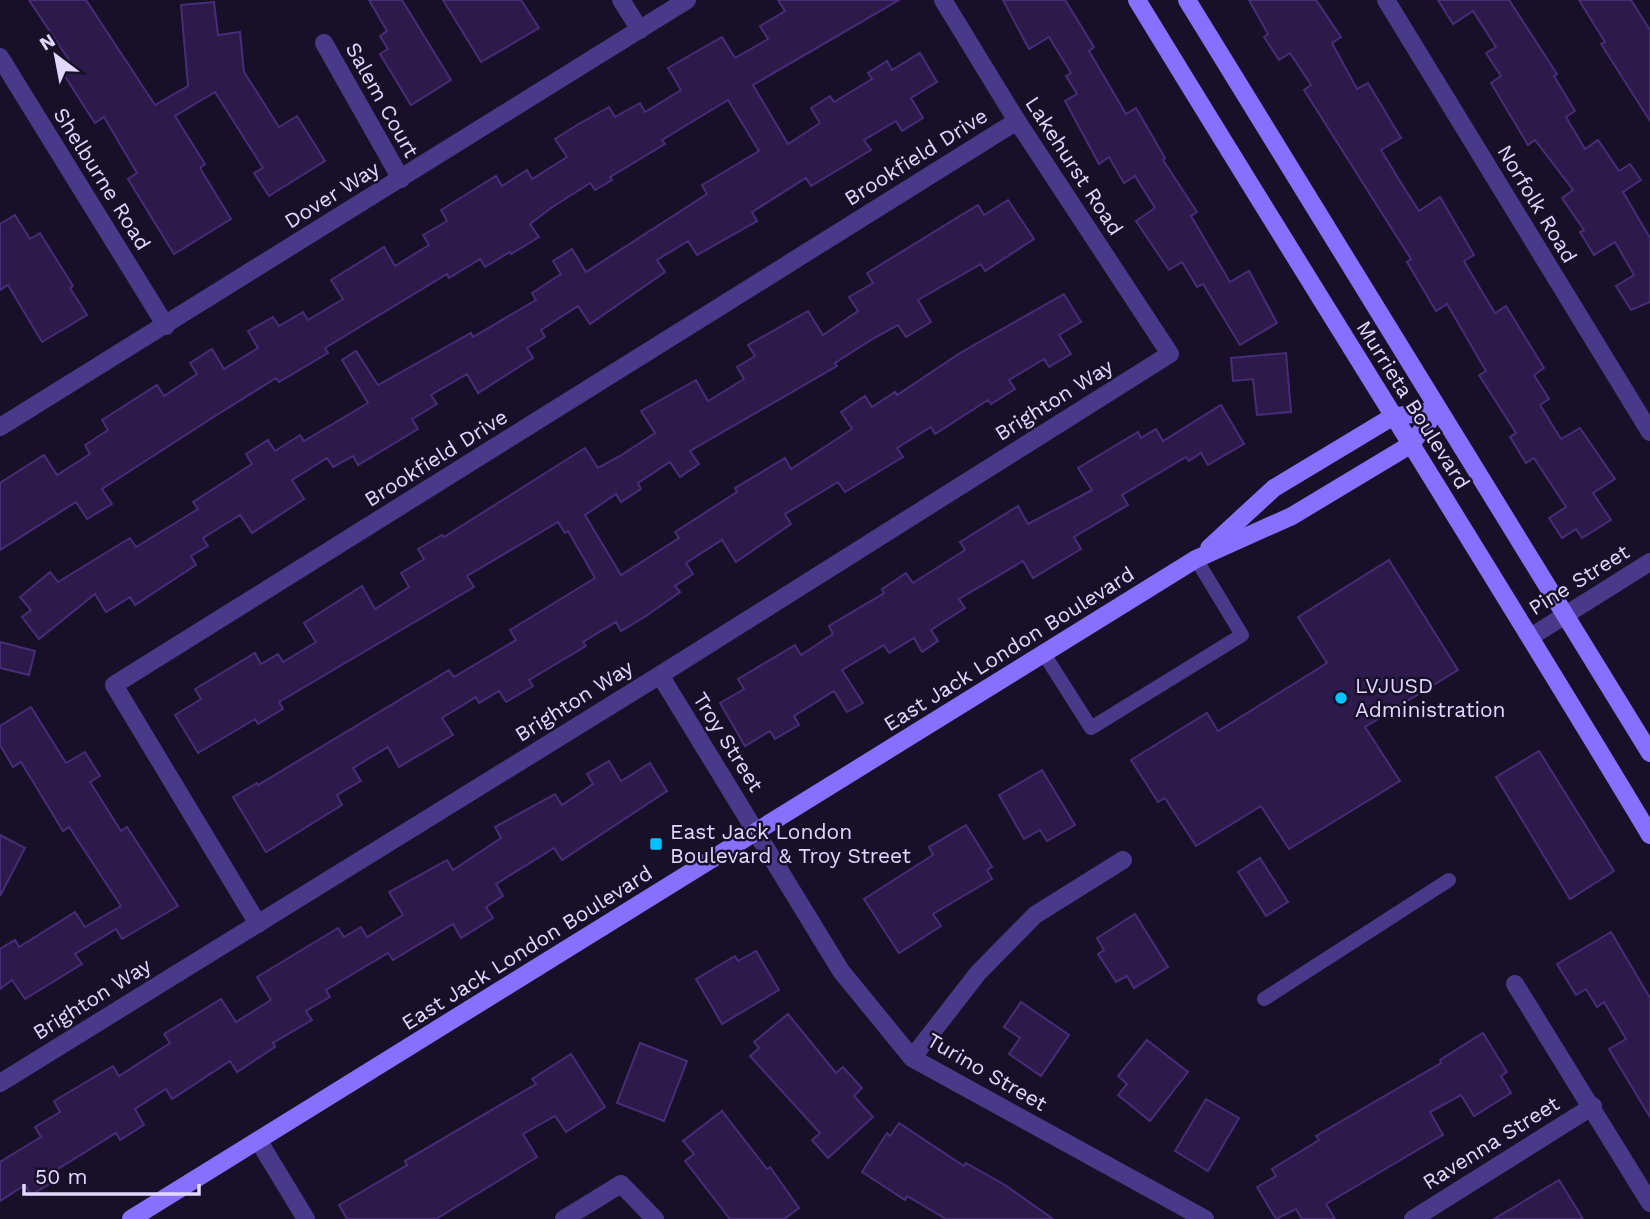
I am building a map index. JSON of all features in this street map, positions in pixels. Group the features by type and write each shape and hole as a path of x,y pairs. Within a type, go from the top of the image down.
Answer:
{"main road":[{"name":"Murrieta Boulevard","path":"1137,0 1392,417 1532,636 1650,835"},
{"name":"Murrieta Boulevard","path":"1187,0 1650,753"},
{"name":"East Jack London Boulevard","path":"1196,559 1274,488 1392,417 1438,410"},
{"name":"East Jack London Boulevard","path":"131,1219 1196,559 1292,516 1410,445 1438,410"}],"street":[{"path":"621,0 639,30"},
{"name":"Dover Way","path":"0,427 687,0"},
{"name":"Lakehurst Road","path":"943,0 1017,121 1170,354"},
{"name":"Norfolk Road","path":"1386,0 1650,432"},
{"name":"Salem Court","path":"324,43 401,179"},
{"name":"Shelburne Road","path":"0,57 166,326"},
{"name":"Brookfield Drive","path":"258,923 114,685 1017,121"},
{"name":"Brighton Way","path":"0,1083 660,675 1170,354"},
{"name":"Pine Street","path":"1532,636 1650,562"},
{"name":"Troy Street","path":"660,675 757,832"},
{"name":"Turino Street","path":"757,832 841,971 912,1058 1205,1219"},
{"path":"912,1058 978,973 1035,915 1123,860"},
{"path":"1515,984 1593,1106 1650,1203"},
{"name":"Ravenna Street","path":"1413,1219 1593,1106"},
{"path":"258,1140 306,1219"},
{"path":"564,1219 621,1184 655,1219"}],"lane":[{"path":"1044,654 1091,728 1242,635 1196,559"},
{"path":"1264,999 1449,880"}],"building":[{"path":"29,0 86,0 155,105 188,86 181,5 214,2 218,35 240,32 244,72 279,127 297,116 325,161 269,196 254,173 263,168 215,92 175,116 205,164 200,168 231,219 174,254 128,179 137,173 104,117 95,123 59,67 69,60"},
{"path":"369,0 402,0 451,80 411,105 380,54 388,49 380,36 387,31"},
{"path":"443,0 521,0 539,28 481,62"},
{"path":"778,0 899,0 753,85 788,144 820,123 811,108 830,96 834,102 872,79 868,73 887,61 892,70 920,53 937,82 911,98 923,118 902,131 896,121 864,140 871,150 811,186 806,178 752,212 757,221 697,255 688,241 657,260 665,272 590,324 578,306 541,330 545,337 527,348 533,358 478,393 467,374 431,395 437,404 412,419 418,429 358,465 353,456 333,467 327,458 292,480 304,499 252,533 240,515 203,538 208,546 191,556 196,565 135,605 130,597 106,612 95,594 39,639 22,617 31,610 20,597 50,572 58,582 130,538 136,547 198,509 193,502 252,464 246,454 268,440 275,451 300,435 304,441 368,403 342,360 356,351 378,385 471,333 473,337 536,300 532,293 561,274 553,261 572,249 586,272 707,194 702,185 759,151 728,100 662,140 665,144 610,177 612,180 595,190 590,183 551,208 530,224 539,237 485,267 480,259 449,278 447,274 325,348 328,353 279,382 276,378 102,489 112,504 87,519 76,502 0,550 0,483 44,455 57,475 90,454 85,445 108,430 102,420 157,385 164,396 197,374 190,363 212,349 224,369 258,348 248,331 273,317 279,326 303,312 308,320 343,299 331,280 384,247 395,266 429,245 423,235 447,221 441,210 496,176 502,186 527,170 532,179 567,157 555,139 577,125 609,107 615,117 640,103 645,112 681,90 668,68 692,54 722,37 735,58 768,39 760,26 785,11"},
{"path":"1003,0 1065,0 1094,47 1089,51 1126,114 1136,108 1165,158 1163,160 1197,212 1191,216 1230,282 1249,271 1277,323 1240,345 1203,284 1197,287 1182,262 1169,270 1136,221 1155,208 1135,176 1124,183 1109,157 1099,164 1065,101 1077,94 1066,76 1071,73 1049,37 1029,49"},
{"path":"1249,0 1316,0 1341,37 1332,43 1357,89 1368,83 1401,138 1381,150 1403,186 1419,211 1440,197 1474,255 1464,261 1484,295 1495,313 1506,306 1544,368 1534,375 1549,399 1540,405 1561,439 1580,428 1615,479 1593,493 1611,520 1582,538 1576,529 1562,538 1549,518 1566,507 1534,458 1526,463 1510,437 1516,433 1479,375 1486,371 1447,304 1436,311 1407,262 1411,259 1304,90 1311,85 1290,53 1279,60 1264,37 1268,34"},
{"path":"1438,0 1509,0 1557,74 1554,76 1575,111 1566,117 1585,149 1598,140 1619,171 1630,164 1641,180 1623,192 1650,238 1650,302 1631,310 1616,286 1634,275 1615,242 1594,255 1580,232 1584,230 1562,198 1573,190 1535,140 1528,145 1491,83 1501,76 1486,53 1496,47 1473,11 1453,24"},
{"path":"1579,0 1631,0 1650,30 1650,121 1601,44 1605,42"},
{"path":"1008,200 1034,239 985,271 981,264 918,300 931,322 906,337 898,325 874,338 835,363 837,366 690,451 699,464 680,477 670,462 638,483 641,489 621,502 616,494 585,515 621,575 679,538 675,532 737,492 735,488 785,458 791,469 852,429 841,412 865,396 872,407 895,392 897,395 960,353 1064,294 1081,322 1059,335 1071,354 1049,367 1044,359 1009,380 1015,389 991,404 988,400 935,434 931,427 897,448 903,457 845,492 838,482 785,514 791,524 736,562 722,540 686,563 693,574 675,586 680,592 646,616 621,631 616,622 583,642 586,646 529,680 533,686 506,702 499,691 479,703 476,697 442,718 453,735 399,767 388,747 353,768 361,781 337,795 342,805 266,852 233,797 257,783 258,785 449,670 454,677 516,640 510,630 595,578 568,531 565,533 558,522 467,576 474,587 279,702 283,709 258,724 255,719 198,753 175,715 201,699 195,689 255,653 261,664 278,654 283,662 316,642 304,623 362,586 375,609 409,587 401,573 424,559 418,549 442,535 444,537 585,448 598,468 620,456 655,433 641,411 696,380 708,401 744,379 737,367 755,356 748,345 808,311 823,335 858,311 849,297 873,283 867,273 978,205 984,215"},
{"path":"15,215 30,239 40,233 73,286 70,288 87,315 42,342 8,285 0,290 0,224"},
{"path":"1286,353 1291,412 1257,415 1253,379 1233,381 1231,358"},
{"path":"1221,405 1244,444 1208,465 1201,453 1189,461 1186,457 1122,495 1128,505 1074,537 1081,549 1033,578 1023,561 959,599 965,608 931,630 938,641 922,652 914,638 889,653 884,645 842,670 863,703 847,712 834,691 794,716 799,725 775,739 770,731 745,746 720,703 744,689 738,679 795,645 801,655 833,634 829,626 884,593 882,589 906,573 913,583 965,550 960,542 1018,506 1028,524 1092,490 1078,468 1138,432 1141,438 1156,429 1163,441"},
{"name":"LVJUSD Administration","path":"1389,560 1458,670 1365,727 1400,781 1289,849 1261,806 1196,846 1165,798 1158,802 1131,760 1207,713 1218,731 1327,663 1298,617"},
{"path":"0,642 35,651 29,675 0,668"},
{"path":"31,707 66,763 85,752 100,776 90,782 121,831 127,827 178,906 122,939 116,929 75,954 82,964 25,999 12,980 0,989 0,949 15,940 19,947 75,912 85,927 121,906 69,827 63,831 21,762 13,767 0,745 0,726"},
{"path":"1539,751 1614,871 1570,899 1496,777"},
{"path":"609,761 621,781 650,763 667,791 562,860 554,848 496,884 503,896 486,907 493,918 461,938 453,924 393,960 388,953 326,990 330,997 306,1011 312,1020 273,1043 275,1047 237,1072 230,1061 172,1099 166,1089 135,1109 144,1125 120,1140 116,1133 53,1172 58,1179 31,1195 25,1185 0,1201 0,1162 41,1137 35,1127 60,1112 54,1101 113,1066 119,1076 170,1043 164,1034 221,999 236,1022 271,1000 257,977 338,928 344,937 361,927 367,937 403,915 389,892 447,860 453,870 501,838 495,827 555,794 562,805 593,784 587,774"},
{"path":"1042,770 1075,825 1047,841 1040,830 1024,839 999,795"},
{"path":"966,825 992,867 987,870 992,879 933,914 941,926 899,953 864,899 933,855 929,847"},
{"path":"0,835 25,848 0,896"},
{"path":"1260,858 1288,902 1266,916 1238,872"},
{"path":"1135,914 1168,967 1134,988 1127,976 1116,982 1098,954 1104,950 1097,938"},
{"path":"1611,932 1650,998 1650,1117 1609,1049 1626,1039 1604,1002 1597,1007 1586,989 1576,995 1557,964"},
{"path":"756,951 779,990 722,1024 696,979 735,956 738,961"},
{"path":"1021,1002 1069,1035 1041,1076 1009,1054 1020,1038 1004,1027"},
{"path":"788,1014 836,1073 843,1067 862,1088 854,1096 873,1117 828,1158 812,1140 820,1133 750,1056 759,1048 754,1042"},
{"path":"1483,1033 1507,1072 1501,1076 1511,1093 1474,1116 1461,1095 1430,1112 1443,1135 1326,1204 1335,1219 1302,1219 1296,1209 1276,1219 1257,1187 1276,1176 1272,1169 1319,1140 1316,1136 1441,1063 1440,1060"},
{"path":"1147,1040 1188,1072 1150,1121 1118,1095 1127,1084 1118,1076"},
{"path":"640,1043 687,1061 664,1121 617,1103"},
{"path":"571,1054 605,1107 566,1132 555,1116 523,1134 537,1157 436,1219 347,1219 339,1205 407,1165 405,1161 536,1084 532,1079"},
{"path":"1206,1099 1239,1118 1208,1171 1175,1151"},
{"path":"722,1111 767,1169 770,1167 799,1208 784,1219 730,1219 685,1161 694,1154 683,1141"},
{"path":"899,1123 964,1166 966,1163 1005,1185 1053,1219 946,1219 907,1196 905,1200 862,1172 887,1133 890,1136"},
{"path":"1559,1180 1583,1219 1494,1219"}],"place":[{"name":"LVJUSD Administration","path":"1341,698"},
{"name":"East Jack London Boulevard & Troy Street","path":"656,844"}]}
